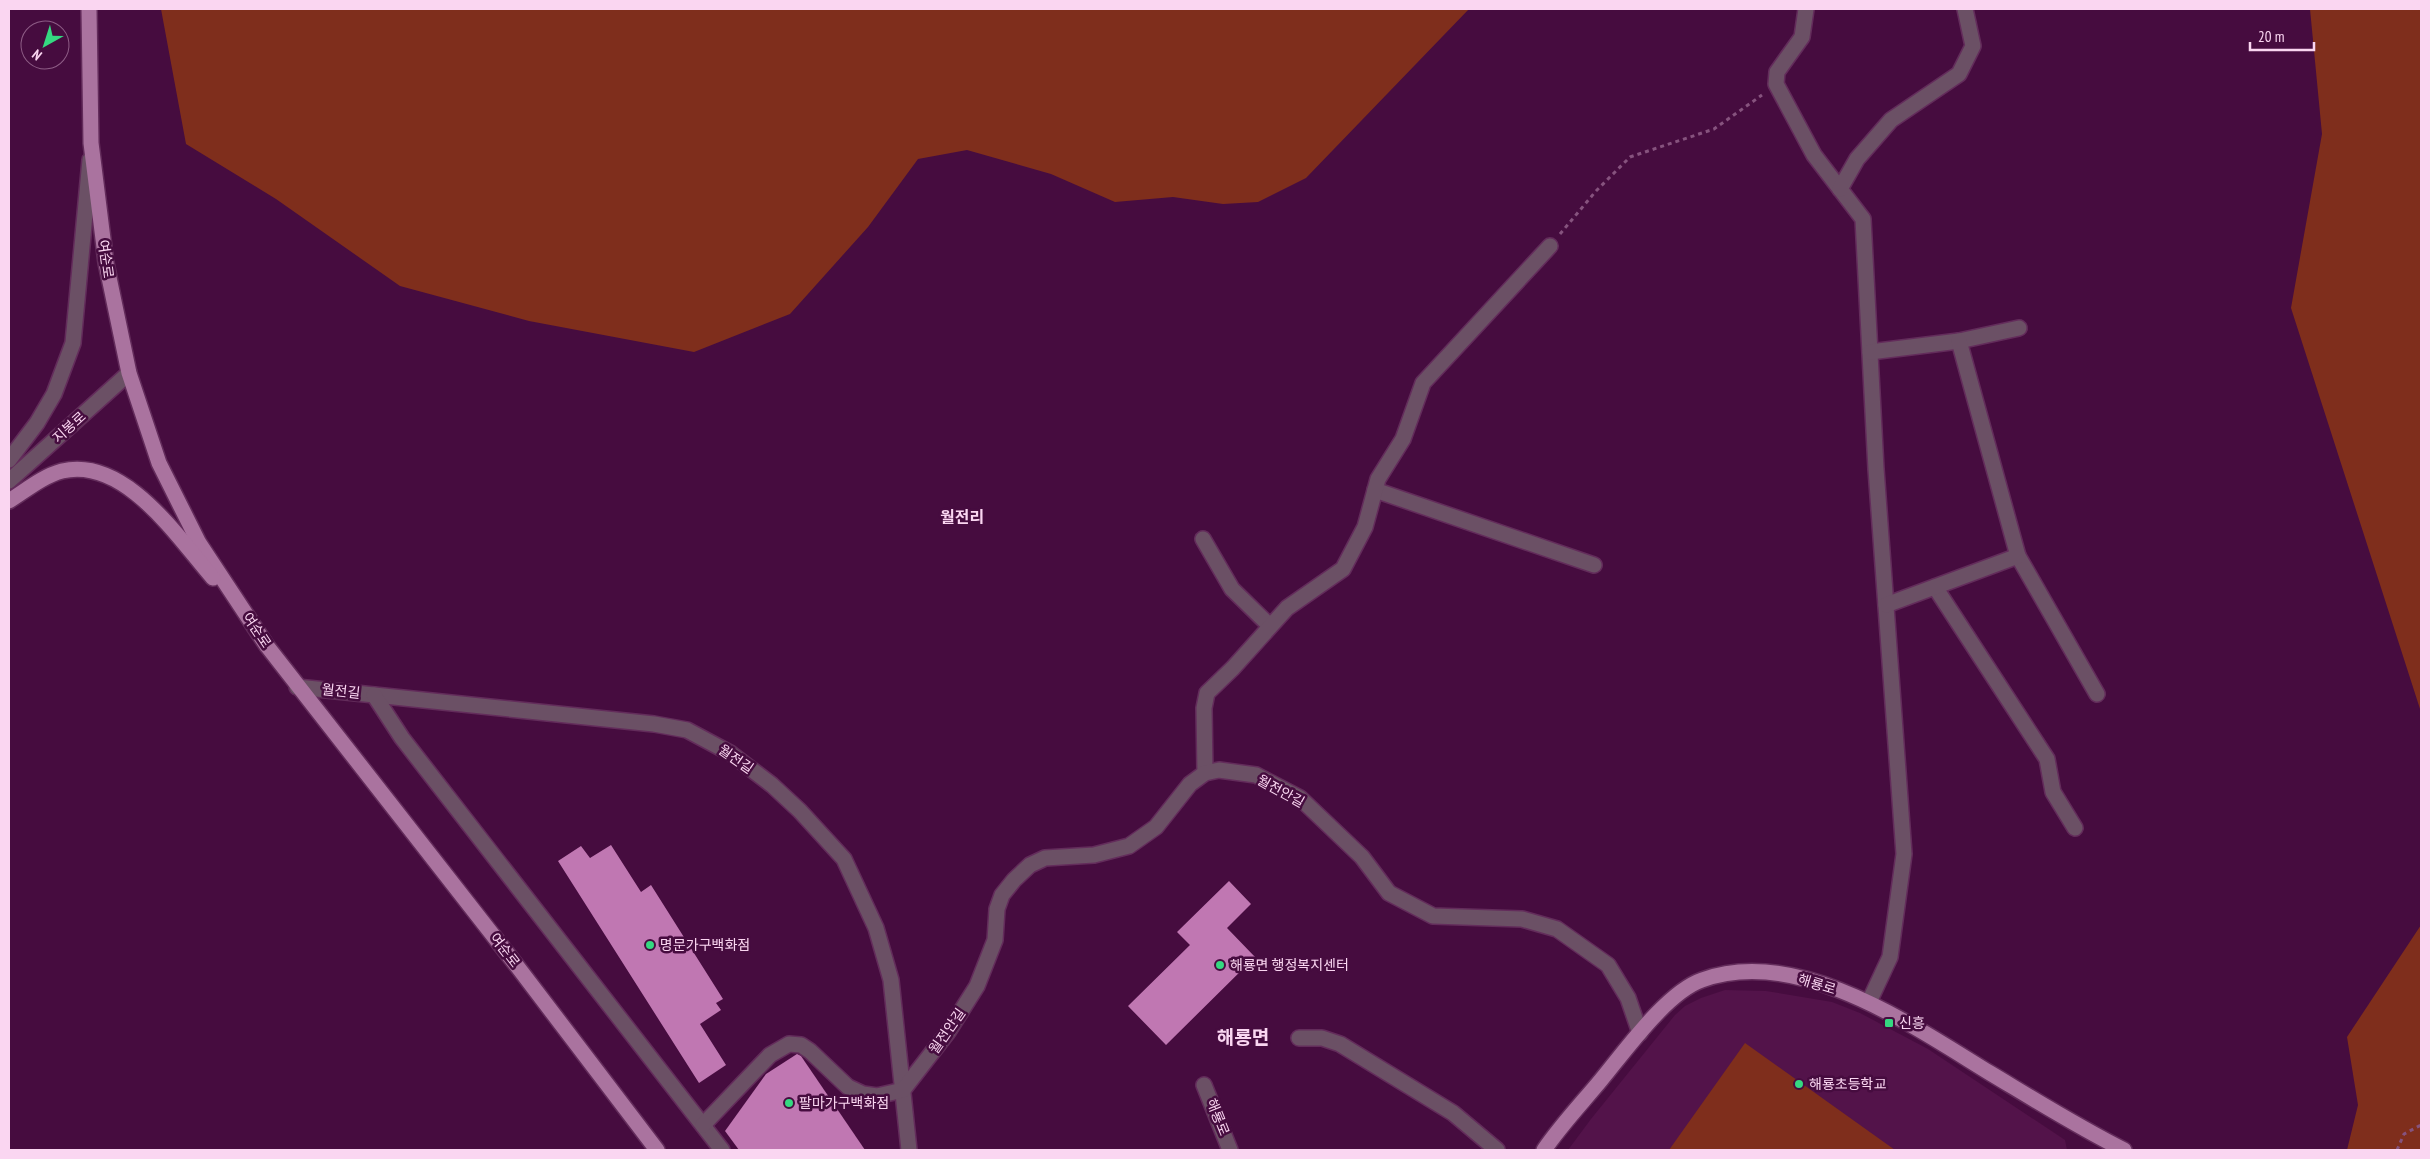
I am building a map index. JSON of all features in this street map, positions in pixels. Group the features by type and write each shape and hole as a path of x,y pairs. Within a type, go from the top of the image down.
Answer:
{"main road":[{"name":"여순로","path":"89,9 91,143 106,263 128,373 159,463 199,543 256,630 297,687 518,966 657,1150"},
{"path":"9,502 60,472 74,469 93,472 112,479 132,490 152,507 256,630"},
{"name":"해룡로","path":"1544,1150 1640,1033 1682,991 1702,980 1729,974 1758,972 1788,975 1828,986 1869,1002 1914,1026 2085,1130 2124,1150"}],"street":[{"path":"1806,9 1802,37 1776,72 1776,84 1814,155 1863,219 1886,606 1904,854 1890,957 1869,1002"},
{"path":"1840,189 1857,159 1891,120 1958,74 1973,46 1965,9"},
{"path":"9,460 37,423 54,394 73,343 91,143"},
{"path":"1205,773 1204,708 1207,693 1233,668 1287,608 1343,569 1365,527 1378,479 1403,439 1423,382 1550,246"},
{"path":"1870,352 1959,340 2019,328"},
{"path":"1959,340 2018,556 2097,694"},
{"name":"지봉로","path":"9,482 128,373"},
{"path":"1375,490 1594,565"},
{"path":"1203,539 1232,589 1270,626"},
{"path":"1886,606 2018,556"},
{"path":"1935,588 2047,759 2053,792 2074,828"},
{"name":"월전길","path":"297,687 654,724 687,730 730,753 800,811 844,859 876,928 891,980 909,1150"},
{"path":"374,695 402,738 722,1150"},
{"name":"월전안길","path":"903,1090 948,1032 977,986 995,940 997,909 1002,895 1014,880 1030,865 1045,858 1094,855 1129,846 1156,827 1190,784 1205,773 1219,770 1256,775 1300,798 1362,856 1389,893 1433,916 1522,919 1557,930 1608,965 1628,998 1640,1033"},
{"path":"1299,1038 1322,1038 1340,1044 1375,1068 1420,1092 1453,1113 1497,1150"},
{"path":"704,1125 770,1054 789,1044 801,1045 810,1051 848,1087 863,1094 877,1096 903,1090"},
{"name":"해룡로","path":"1204,1084 1222,1125 1230,1150"}],"path":[{"path":"1550,246 1596,191 1630,157 1714,129 1776,84"},
{"path":"2397,1150 2404,1134 2421,1125"}],"shaded area":[{"path":"161,9 1469,9 1306,178 1258,202 1223,204 1173,197 1115,202 1051,174 967,150 918,159 868,227 790,314 694,352 529,321 400,286 276,199 186,144"},
{"path":"2310,9 2421,9 2421,712 2291,308 2322,134"},
{"path":"2421,925 2421,1150 2347,1150 2358,1105 2347,1037"},
{"name":"해룡초등학교","path":"1725,990 1766,991 1832,1002 1860,1013 1928,1049 2065,1140 2067,1150 1568,1150 1675,1015 1685,1006 1701,998"},
{"path":"1745,1043 1895,1150 1669,1150"}],"building":[{"name":"명문가구백화점","path":"611,845 641,892 651,885 723,999 716,1003 721,1010 700,1024 726,1065 699,1083 558,861 581,846 590,858"},
{"name":"해룡면 행정복지센터","path":"1229,881 1251,904 1227,928 1255,957 1166,1045 1128,1006 1190,945 1177,932"},
{"name":"팔마가구백화점","path":"797,1054 801,1056 865,1150 739,1150 725,1131 766,1074"}],"place":[{"name":"명문가구백화점","path":"650,945"},
{"name":"해룡면 행정복지센터","path":"1220,965"},
{"name":"신흥","path":"1889,1023"},
{"name":"해룡초등학교","path":"1799,1084"},
{"name":"팔마가구백화점","path":"789,1103"}],"district":[{"name":"월전리","path":"962,517"},
{"name":"해룡면","path":"1243,1037"}]}
